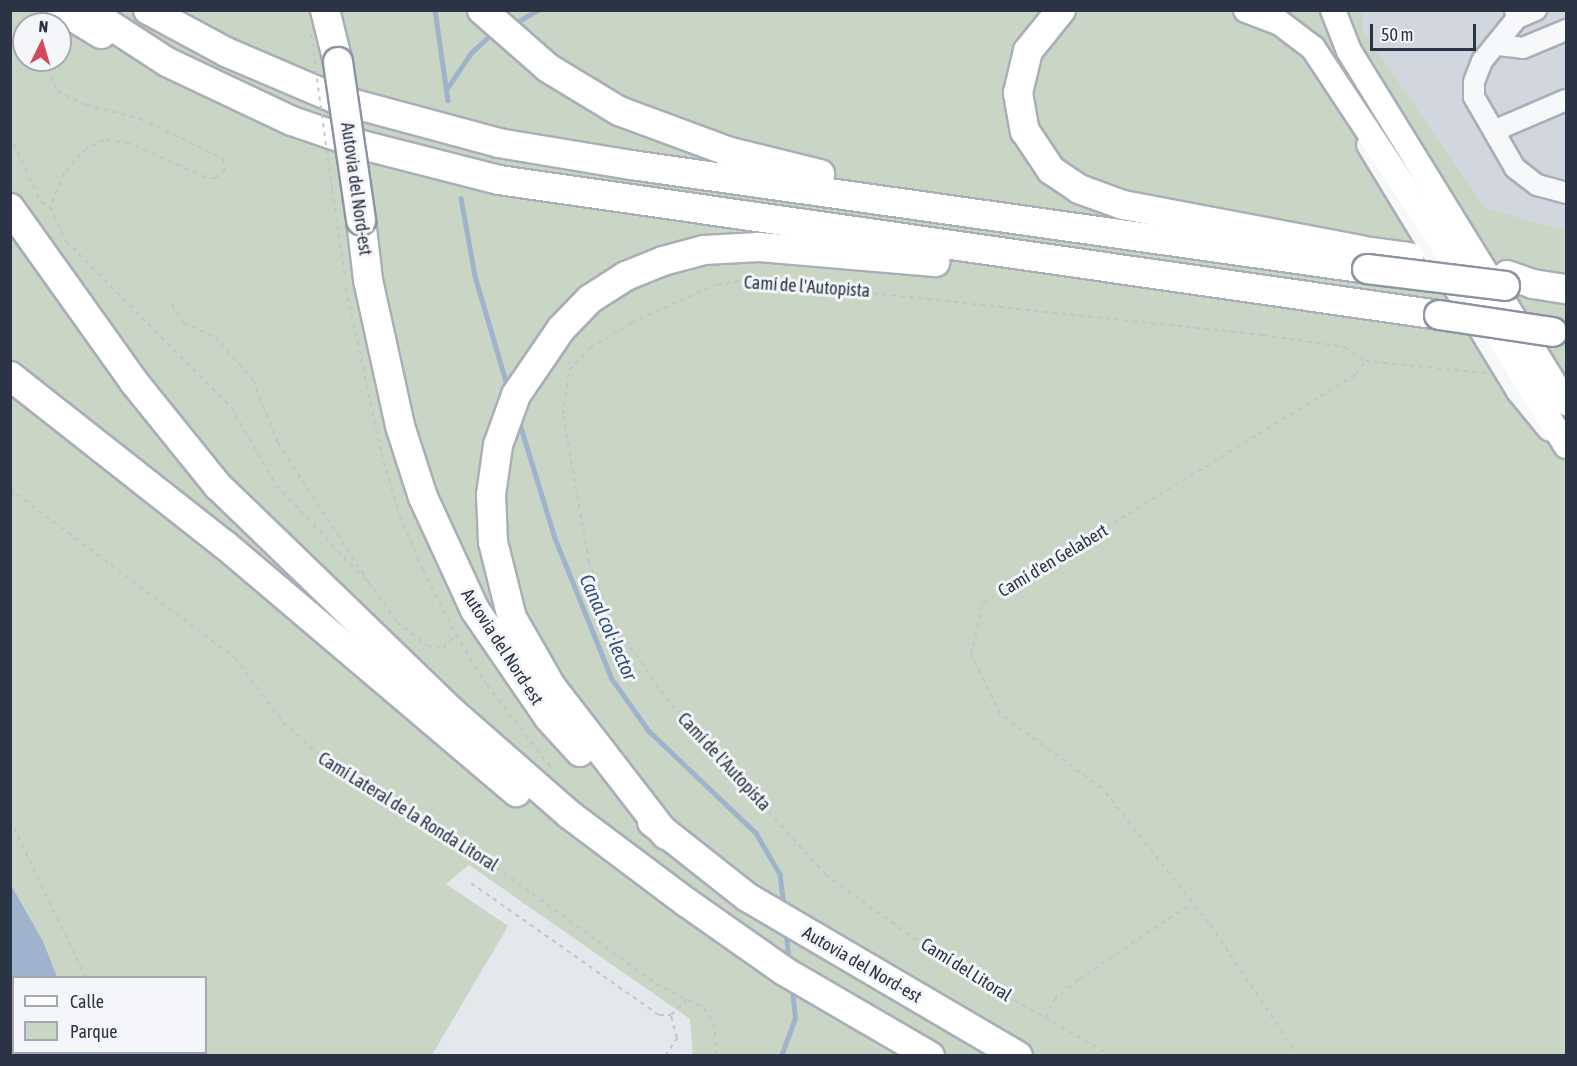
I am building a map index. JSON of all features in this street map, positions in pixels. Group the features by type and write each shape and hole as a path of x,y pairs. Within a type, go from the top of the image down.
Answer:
{"highway":[{"path":"62,10 124,46 167,62 303,126 427,163 500,180 1560,333"},
{"path":"87,10 167,62"},
{"path":"148,10 226,52 302,86 427,126 499,143 631,165 1365,260 1409,257 1515,282"},
{"name":"Autovia del Nord-est","path":"338,10 338,63 368,280 400,426 423,497 452,567 475,610 549,718 607,782 666,835 747,897 828,947 1018,1056"},
{"path":"1061,10 1028,51 1018,93 1025,131 1051,170 1079,189 1123,205 1365,260"},
{"path":"487,15 513,40 590,96 619,111 685,138 769,164 1365,260 1566,289"},
{"path":"318,22 338,63"},
{"path":"10,208 134,382 218,486 450,710 570,815 707,924"},
{"path":"666,835 551,686 512,618 498,569 491,518 498,445 508,413 530,370 561,329 606,287 663,261 704,250 759,247 1000,268 1125,270"},
{"path":"10,376 225,545 465,751 565,831 707,924 930,1056"}],"main road":[{"path":"1333,10 1349,51 1566,403"},
{"path":"1262,11 1313,48 1356,111 1566,445"}],"lane":[{"path":"1536,10 1516,14 1499,45 1482,61 1474,82 1474,97 1496,130 1515,168 1537,184 1566,193"},
{"path":"1499,45 1523,48 1566,30"},
{"path":"1496,130 1566,100"},
{"path":"1356,111 1376,165 1506,375 1535,417 1566,445"}],"path":[{"path":"318,22 332,190"},
{"path":"49,72 57,91 86,105 141,119 223,159 225,170 215,178 206,177 129,143 104,140 87,148 64,173 50,207"},
{"path":"10,136 41,202 50,207 66,241 231,407 276,485 374,589"},
{"name":"Camí de l'Autopista","path":"826,875 669,702 613,623 589,562 564,414 569,370 590,348 631,323 707,288 748,280 1263,335 1345,348 1365,361"},
{"path":"172,304 184,323 215,337 253,380 278,443 397,622 428,646 443,648 456,635"},
{"path":"1365,361 1506,375"},
{"name":"Camí d'en Gelabert","path":"1298,1056 1192,903 1102,788 1000,714 971,654 982,603 1356,374 1365,361"},
{"name":"Camí Lateral de la Ronda Litoral","path":"10,489 235,658 283,722 319,758 342,774 460,841 656,984 704,1008 714,1023 717,1056"},
{"path":"10,820 85,976"},
{"name":"Camí del Litoral","path":"826,875 946,961 1112,1056"},
{"path":"471,883 659,1015 671,1015 688,998"},
{"path":"1045,1017 1054,1000 1079,979 1192,903"},
{"path":"665,1056 677,1038 671,1015"}],"shaded area":[{"path":"1363,11 1566,11 1566,231 1485,209 1363,30"}],"green space":[{"path":"10,11 1363,11 1363,30 1485,208 1566,231 1566,1055 693,1055 690,1019 469,865 446,884 508,926 432,1055 105,1055 207,1054 207,976 57,976 43,941 11,885"}],"water":[{"path":"11,885 43,941 57,976 12,976 12,1054 105,1055 11,1055"}],"waterway":[{"name":"Canal col·lector","path":"435,10 448,100"},
{"path":"517,22 538,10"},
{"path":"446,90 471,53 486,39"},
{"name":"Canal col·lector","path":"461,198 475,276 508,388"},
{"name":"Canal col·lector","path":"519,421 555,538 612,679 649,731 756,833 780,874 784,908"},
{"name":"Canal col·lector","path":"786,931 789,962"},
{"name":"Canal col·lector","path":"781,1056 795,1018 792,988"}]}
